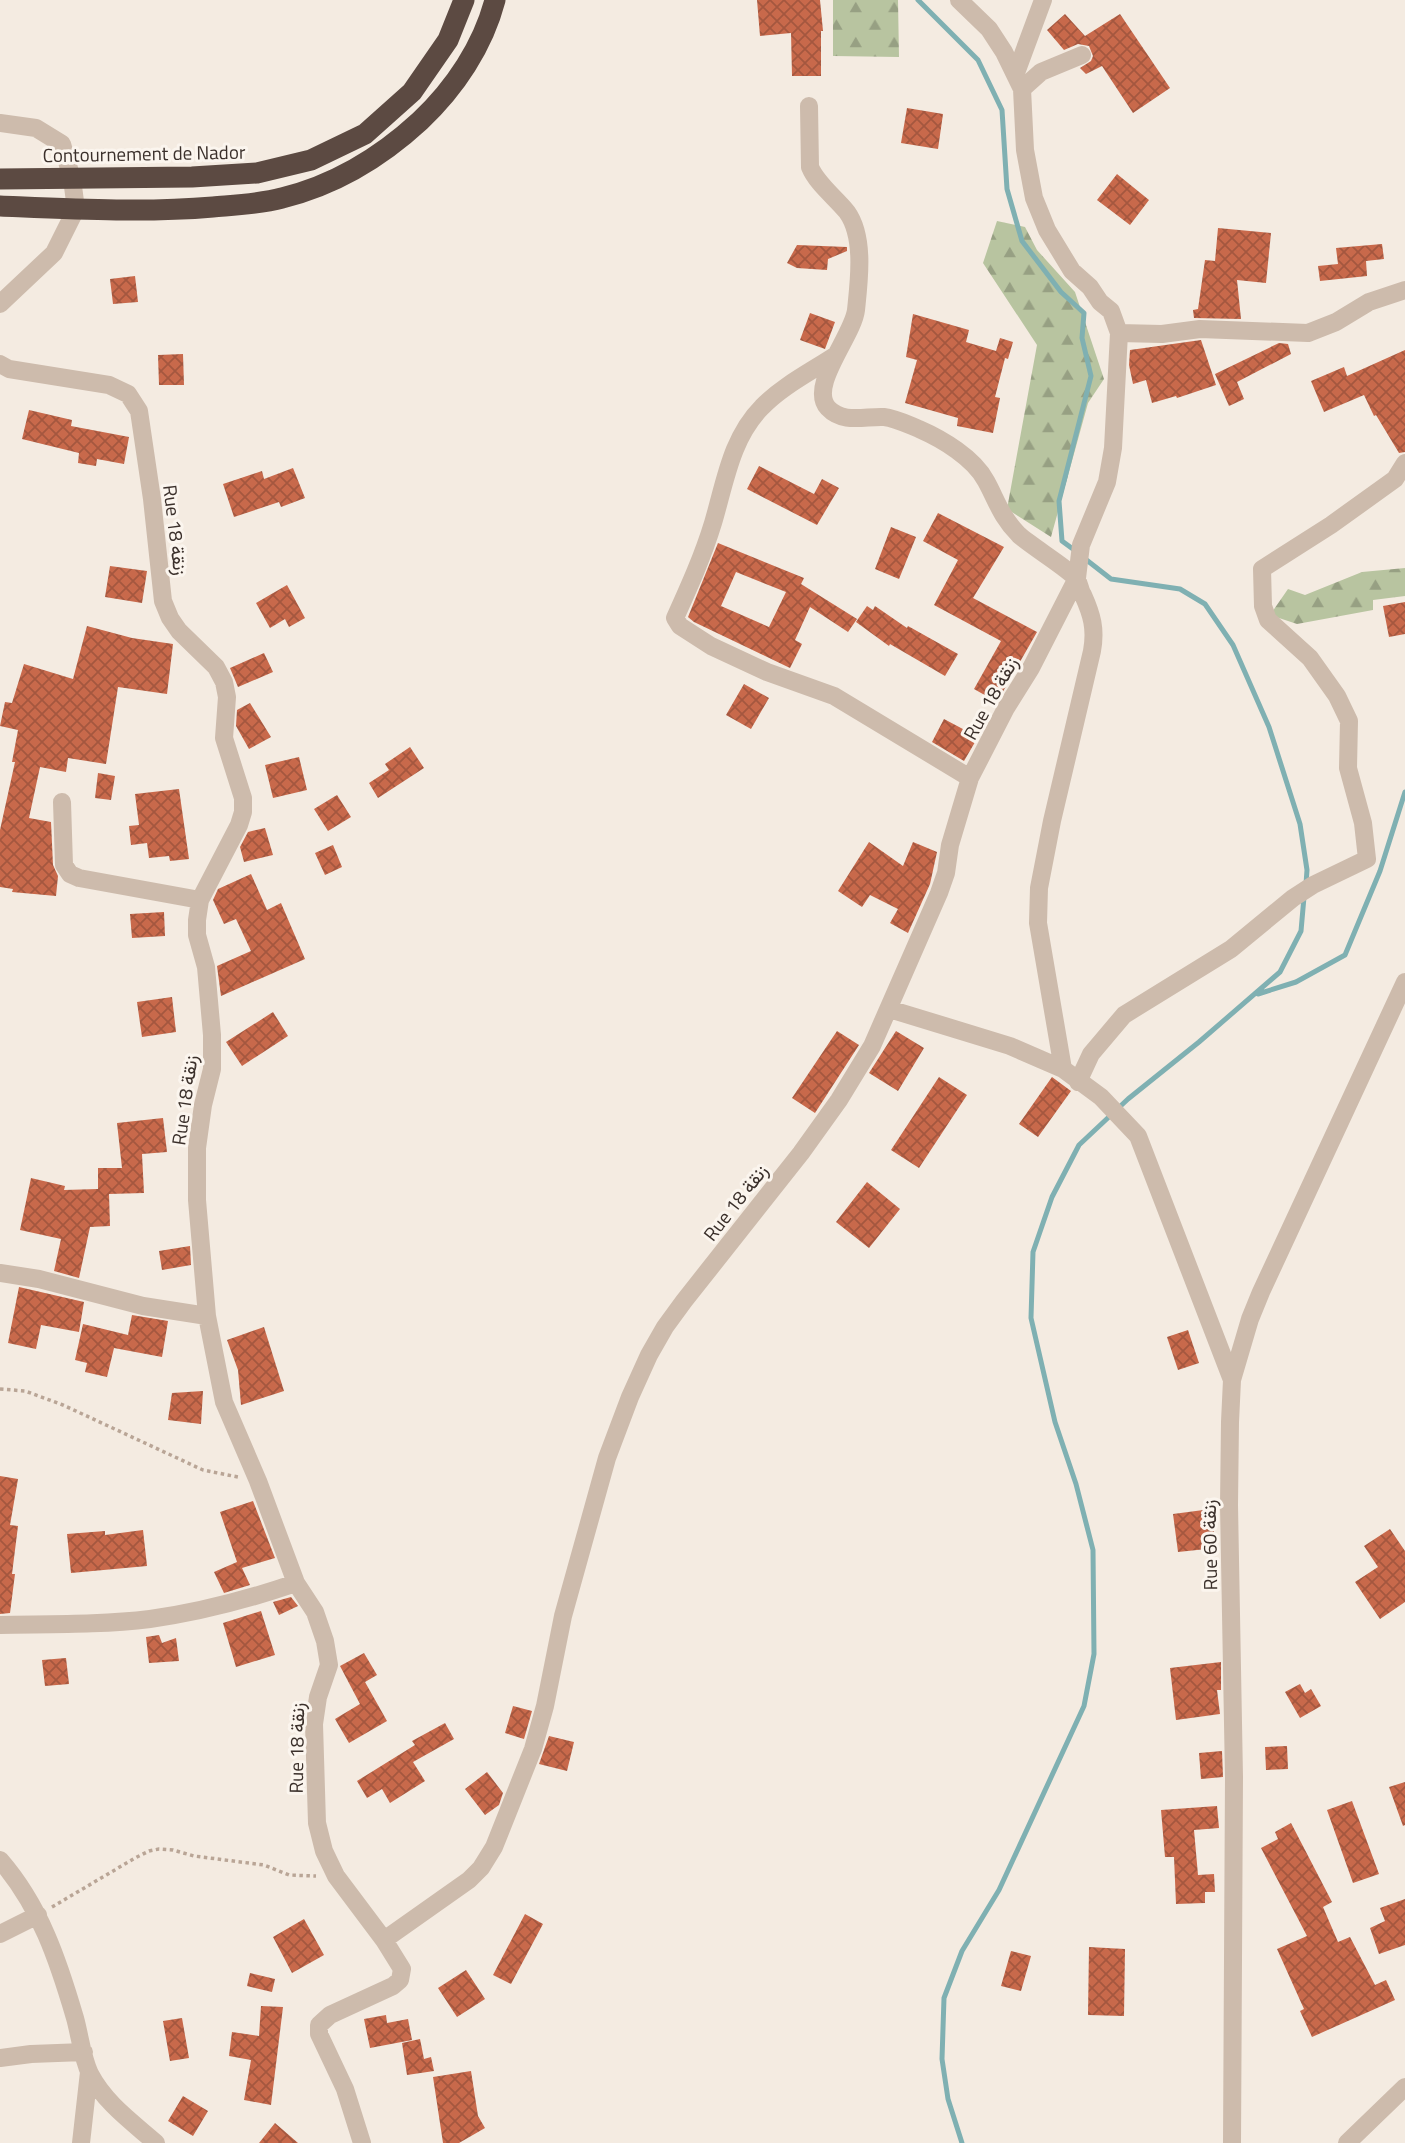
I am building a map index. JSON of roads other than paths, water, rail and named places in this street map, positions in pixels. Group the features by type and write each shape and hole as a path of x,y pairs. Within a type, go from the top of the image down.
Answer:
{"highway":[{"name":"Contournement de Nador","path":"0,179 192,177 257,173 311,160 365,134 412,92 448,40 464,0"},
{"path":"0,206 180,210 245,205 280,199 336,179 386,149 431,110 468,64 482,38 495,0"}],"street":[{"path":"959,0 989,29 1019,81"},
{"path":"1043,0 1019,81 1025,150 1034,198 1060,253 1072,271 1111,312 1119,333 1113,448 1107,482 1081,545 1077,573 1095,632 1039,887 1038,923 1063,1069"},
{"path":"1019,81 1082,55"},
{"path":"809,106 810,167 813,175 854,223 858,245 855,314 839,353 831,365 822,394 828,408 841,418 886,417 920,429 954,450 971,463 985,479 1005,520 1018,533 1035,549 1077,573"},
{"path":"0,122 36,128 62,144 72,179 76,209 54,253 0,304"},
{"path":"1119,333 1162,334 1200,329 1308,333 1336,322 1368,302 1405,290"},
{"path":"839,353 763,406 744,429 725,476 699,563 676,618 680,625 711,646 767,672 834,696 970,778"},
{"name":"Rue 18 زنقة","path":"0,364 9,369 109,385 128,394 139,411 163,601 179,631 216,667 224,681 224,738 243,799 243,812 239,825 200,900 197,920 197,935 206,967 212,1035 212,1069 202,1105 197,1148 197,1200 207,1316 224,1402 258,1481 296,1583 315,1612 325,1641 329,1665 318,1696 314,1724 317,1823 324,1851 336,1876 384,1940 402,1969 400,1980 393,1986 330,2015 319,2025 319,2034 345,2089 357,2141"},
{"path":"1079,1082 1091,1054 1124,1015 1231,949 1303,892 1367,859 1363,823 1348,768 1349,721 1338,696 1310,658 1268,620 1263,606 1262,569 1395,479 1405,463"},
{"name":"Rue 18 زنقة","path":"384,1940 469,1880 481,1868 494,1847 533,1749 545,1706 563,1616 607,1458 649,1355 684,1301 801,1153 839,1100 872,1046 946,873 950,845 970,778 1006,708 1031,668 1077,573"},
{"path":"62,802 64,864 70,874 79,878 200,900"},
{"name":"Rue 60 زنقة","path":"1232,2143 1234,1777 1229,1491 1232,1380 1261,1292 1405,982"},
{"path":"889,1009 1010,1046 1063,1069 1101,1097 1138,1136 1232,1380"},
{"path":"0,1273 39,1279 143,1306 207,1316"},
{"path":"0,1625 150,1619 253,1597 296,1583"},
{"path":"0,1860 24,1891 48,1934 89,2072 111,2105 156,2143"},
{"path":"0,1934 19,1927 38,1915"},
{"path":"0,2058 84,2052"},
{"path":"81,2143 89,2072"},
{"path":"1347,2143 1405,2087"}],"waterway":[{"path":"918,0 978,60 1002,110 1007,189 1022,241 1061,292 1084,313 1082,338 1091,376 1059,501 1062,541 1077,552"},
{"path":"1084,558 1111,579 1180,589 1205,604 1233,645 1269,727 1300,824 1307,870 1306,884"},
{"path":"1258,994 1296,982 1345,955 1380,871 1405,792"},
{"path":"962,2143 948,2099 942,2059 944,1998 962,1951 999,1890 1084,1706 1094,1654 1093,1550 1076,1484 1055,1422 1031,1318 1033,1252 1052,1197 1079,1145 1128,1099 1280,972 1301,931 1304,897"}]}
